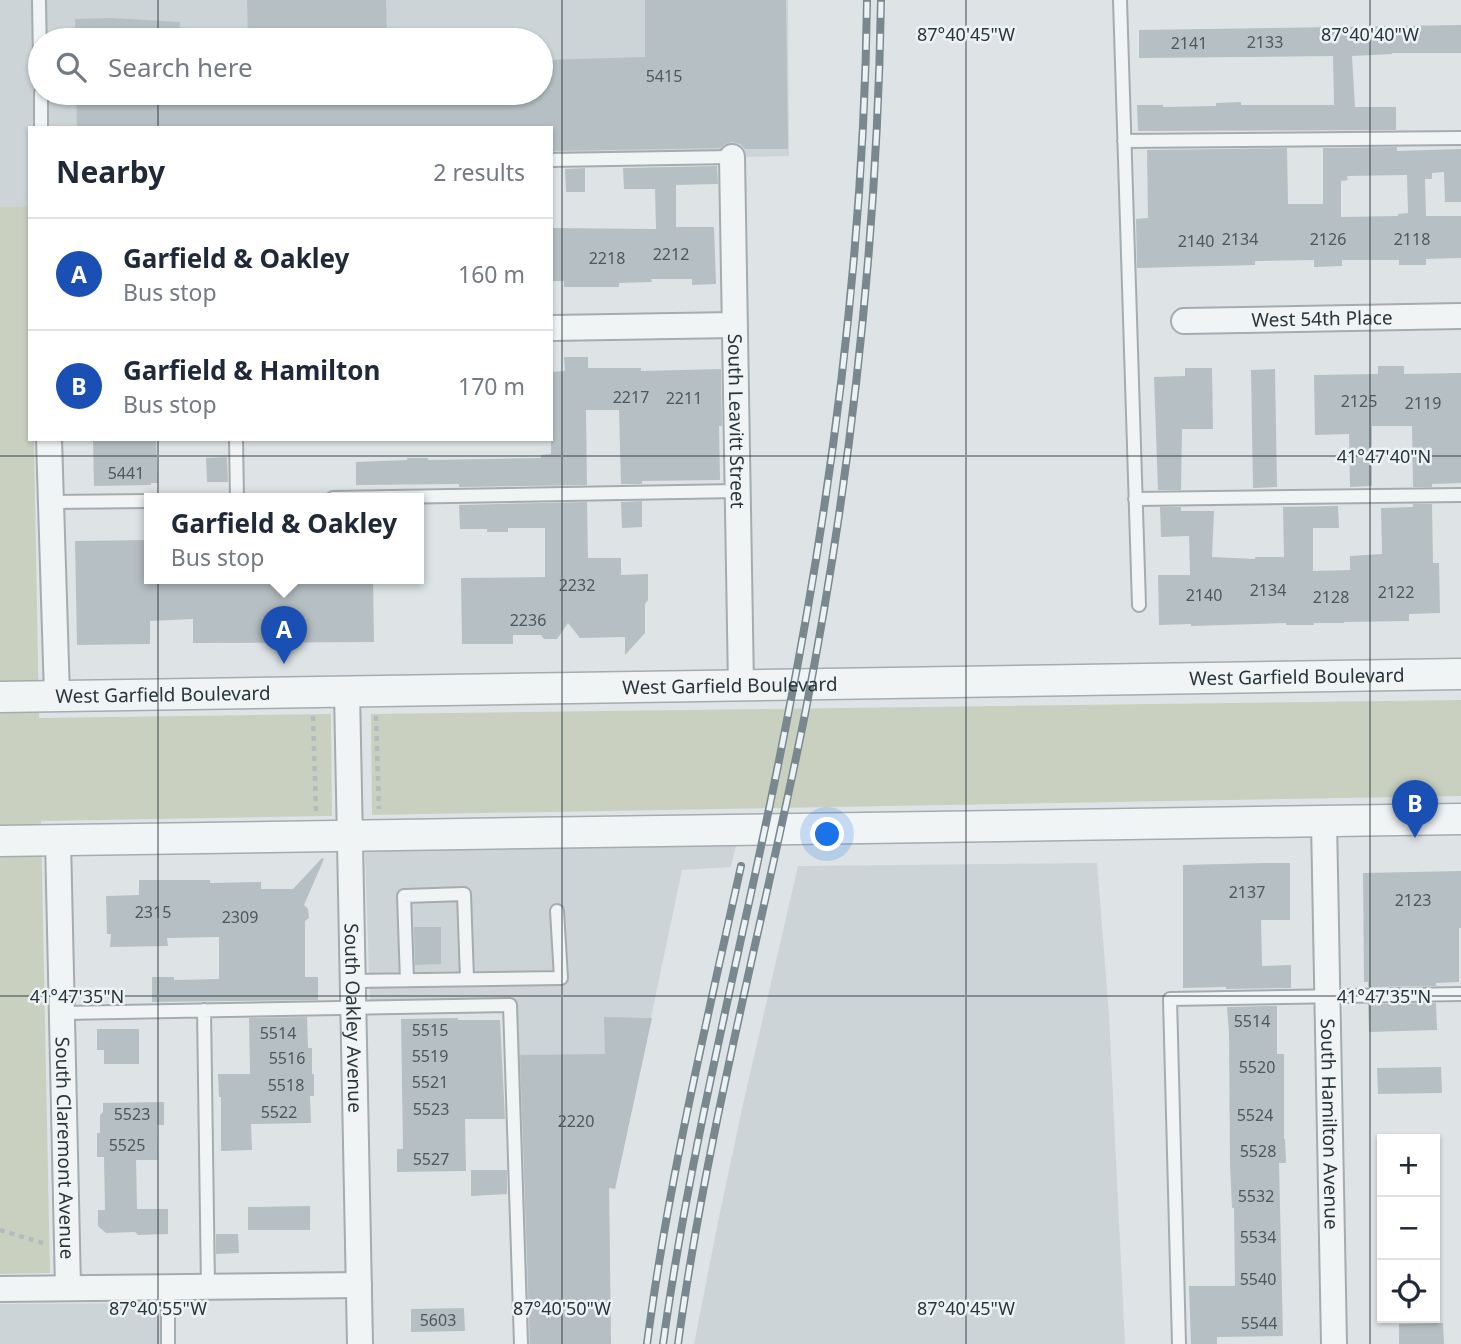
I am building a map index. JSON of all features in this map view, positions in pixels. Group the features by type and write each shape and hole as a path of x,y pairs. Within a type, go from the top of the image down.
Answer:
{"street":[{"name":"South Leavitt Street","path":"732,157 741,686"},
{"name":"West 54th Place","path":"1184,321 1461,316"},
{"path":"553,328 734,325"},
{"path":"49,441 57,696"},
{"name":"West Garfield Boulevard","path":"0,697 1461,674"},
{"name":"South Oakley Avenue","path":"347,692 360,1344"},
{"path":"0,841 1461,819"},
{"name":"South Hamilton Avenue","path":"1324,821 1334,1344"},
{"name":"South Claremont Avenue","path":"58,840 68,1288"},
{"path":"0,1289 359,1285"}],"lane":[{"path":"39,0 39,28"},
{"path":"1120,0 1139,605"},
{"path":"41,105 41,126"},
{"path":"1124,141 1461,138"},
{"path":"553,160 732,157"},
{"path":"236,441 237,493"},
{"path":"424,496 737,491"},
{"path":"1135,499 1461,495"},
{"path":"51,502 144,501"},
{"path":"407,980 404,895 464,894 467,979"},
{"path":"353,981 561,978 557,911"},
{"path":"1179,1344 1170,999 1461,994"},
{"path":"62,1013 510,1005 521,1344"},
{"path":"204,1010 208,1287"},
{"path":"168,1287 168,1344"}],"path":[{"path":"313,708 316,813"},
{"path":"376,709 379,814"},
{"path":"0,1230 50,1245"}],"shaded area":[{"path":"0,0 788,0 789,156 553,160 553,126 28,126 28,207 0,207"},
{"path":"736,845 731,867 682,870 615,1189 609,1188 611,1344 521,1344 510,1005 370,1007 365,850"},
{"path":"1097,863 1109,1015 1125,1344 694,1344 743,1104 798,866"},
{"path":"168,1303 168,1344 0,1344 0,1304"}],"green space":[{"path":"0,207 28,207 28,441 34,441 39,718 331,714 332,816 41,821 50,1273 0,1274"},
{"path":"1461,700 1461,796 372,815 371,714"}],"building":[{"path":"247,0 386,0 387,28 248,28"},
{"path":"645,0 786,0 788,149 745,149 732,142 720,148 553,151 553,126 77,126 76,105 553,105 553,60 645,57"},
{"path":"75,19 180,22 180,28 75,28"},
{"path":"1461,25 1461,53 1352,56 1355,107 1396,107 1396,130 1138,131 1137,105 1216,106 1216,103 1241,102 1241,105 1334,105 1333,56 1139,58 1139,30"},
{"path":"1397,147 1397,151 1461,149 1461,202 1445,202 1444,172 1432,173 1432,179 1425,179 1426,216 1461,216 1461,258 1426,259 1426,265 1399,265 1399,260 1342,260 1342,266 1314,267 1314,260 1255,261 1255,265 1137,268 1136,219 1148,218 1147,150 1287,148 1288,204 1323,204 1323,148","holes":["1407,175 1408,213 1398,216 1341,217 1341,181 1348,180 1347,176"]},
{"path":"717,166 718,184 676,185 676,227 714,227 716,284 692,285 692,279 651,279 652,282 619,283 619,287 564,287 564,281 553,281 553,228 656,229 655,189 624,189 623,168"},
{"path":"585,168 585,192 566,192 565,169"},
{"path":"564,357 588,357 588,368 641,368 641,371 721,369 720,480 642,481 642,484 621,484 619,410 586,410 587,485 356,485 356,462 407,458 541,458 541,455 551,454 553,372 565,371"},
{"path":"1378,366 1404,366 1404,374 1461,373 1461,483 1413,487 1412,426 1372,426 1372,486 1350,487 1349,434 1315,435 1314,375 1378,374"},
{"path":"1185,368 1212,368 1213,429 1182,429 1181,490 1158,490 1154,377 1185,376"},
{"path":"1275,369 1277,487 1253,488 1251,370"},
{"path":"93,441 156,441 158,483 94,486"},
{"path":"227,457 228,482 207,482 206,458"},
{"path":"642,501 642,527 622,528 621,502"},
{"path":"587,502 588,558 621,558 621,575 648,574 645,633 625,655 625,637 580,638 568,623 557,639 544,639 541,635 513,635 513,644 462,644 461,578 545,577 545,528 508,528 508,532 460,529 459,505"},
{"path":"1413,504 1432,504 1433,563 1439,563 1440,613 1409,614 1409,621 1314,625 1159,625 1158,575 1190,575 1189,536 1161,537 1160,507 1181,507 1181,511 1214,511 1212,557 1255,559 1284,557 1283,507 1338,506 1339,528 1313,528 1313,571 1350,570 1350,556 1382,554 1381,508 1413,507"},
{"path":"144,540 144,584 373,584 374,642 193,643 193,619 150,621 150,644 77,645 75,541"},
{"path":"322,858 324,859 304,905 308,909 309,918 305,921 305,977 318,977 318,1000 152,1002 152,977 174,977 174,980 219,979 219,937 167,938 168,946 110,947 106,896 139,895 139,880 261,882 261,889 293,889"},
{"path":"1290,863 1290,920 1261,920 1262,966 1291,965 1291,988 1183,988 1183,865"},
{"path":"1461,871 1459,982 1436,983 1436,986 1368,987 1368,982 1364,982 1363,873"},
{"path":"414,927 441,927 441,964 415,965"},
{"path":"1436,1003 1437,1030 1369,1032 1368,1004"},
{"path":"1277,1006 1277,1054 1284,1054 1286,1163 1279,1163 1283,1336 1217,1337 1217,1344 1191,1344 1189,1286 1235,1286 1227,1007"},
{"path":"307,1017 308,1048 312,1048 314,1074 314,1096 310,1096 311,1123 251,1124 252,1150 221,1151 221,1097 218,1074 250,1074 249,1018"},
{"path":"604,1017 652,1018 615,1189 609,1188 611,1344 530,1344 520,1055 605,1054"},
{"path":"401,1019 500,1020 505,1119 465,1119 466,1171 397,1172 397,1149 403,1149"},
{"path":"97,1029 139,1029 139,1064 104,1064 104,1050 97,1050"},
{"path":"1441,1067 1442,1093 1378,1094 1377,1068"},
{"path":"164,1102 164,1125 157,1125 158,1160 136,1160 137,1209 168,1209 168,1234 106,1233 98,1226 98,1210 105,1210 104,1157 97,1157 97,1133 100,1133 103,1103"},
{"path":"471,1170 507,1170 507,1194 471,1196"},
{"path":"310,1206 310,1230 248,1230 248,1207"},
{"path":"216,1234 238,1234 239,1253 216,1254"},
{"path":"464,1308 465,1331 411,1332 411,1309"},
{"path":"1443,1323 1444,1344 1399,1344 1399,1324"}],"railway":[{"path":"663,1344 689,1187 771,798 819,542 844,362 853,272 865,91 867,0"},
{"path":"678,1344 704,1185 789,793 836,537 859,358 867,269 874,179 881,0"},
{"path":"647,1344 677,1164 741,866"}],"place":[{"name":"Garfield & Oakley","path":"284,664"},
{"name":"Garfield & Hamilton","path":"1415,838"}]}
